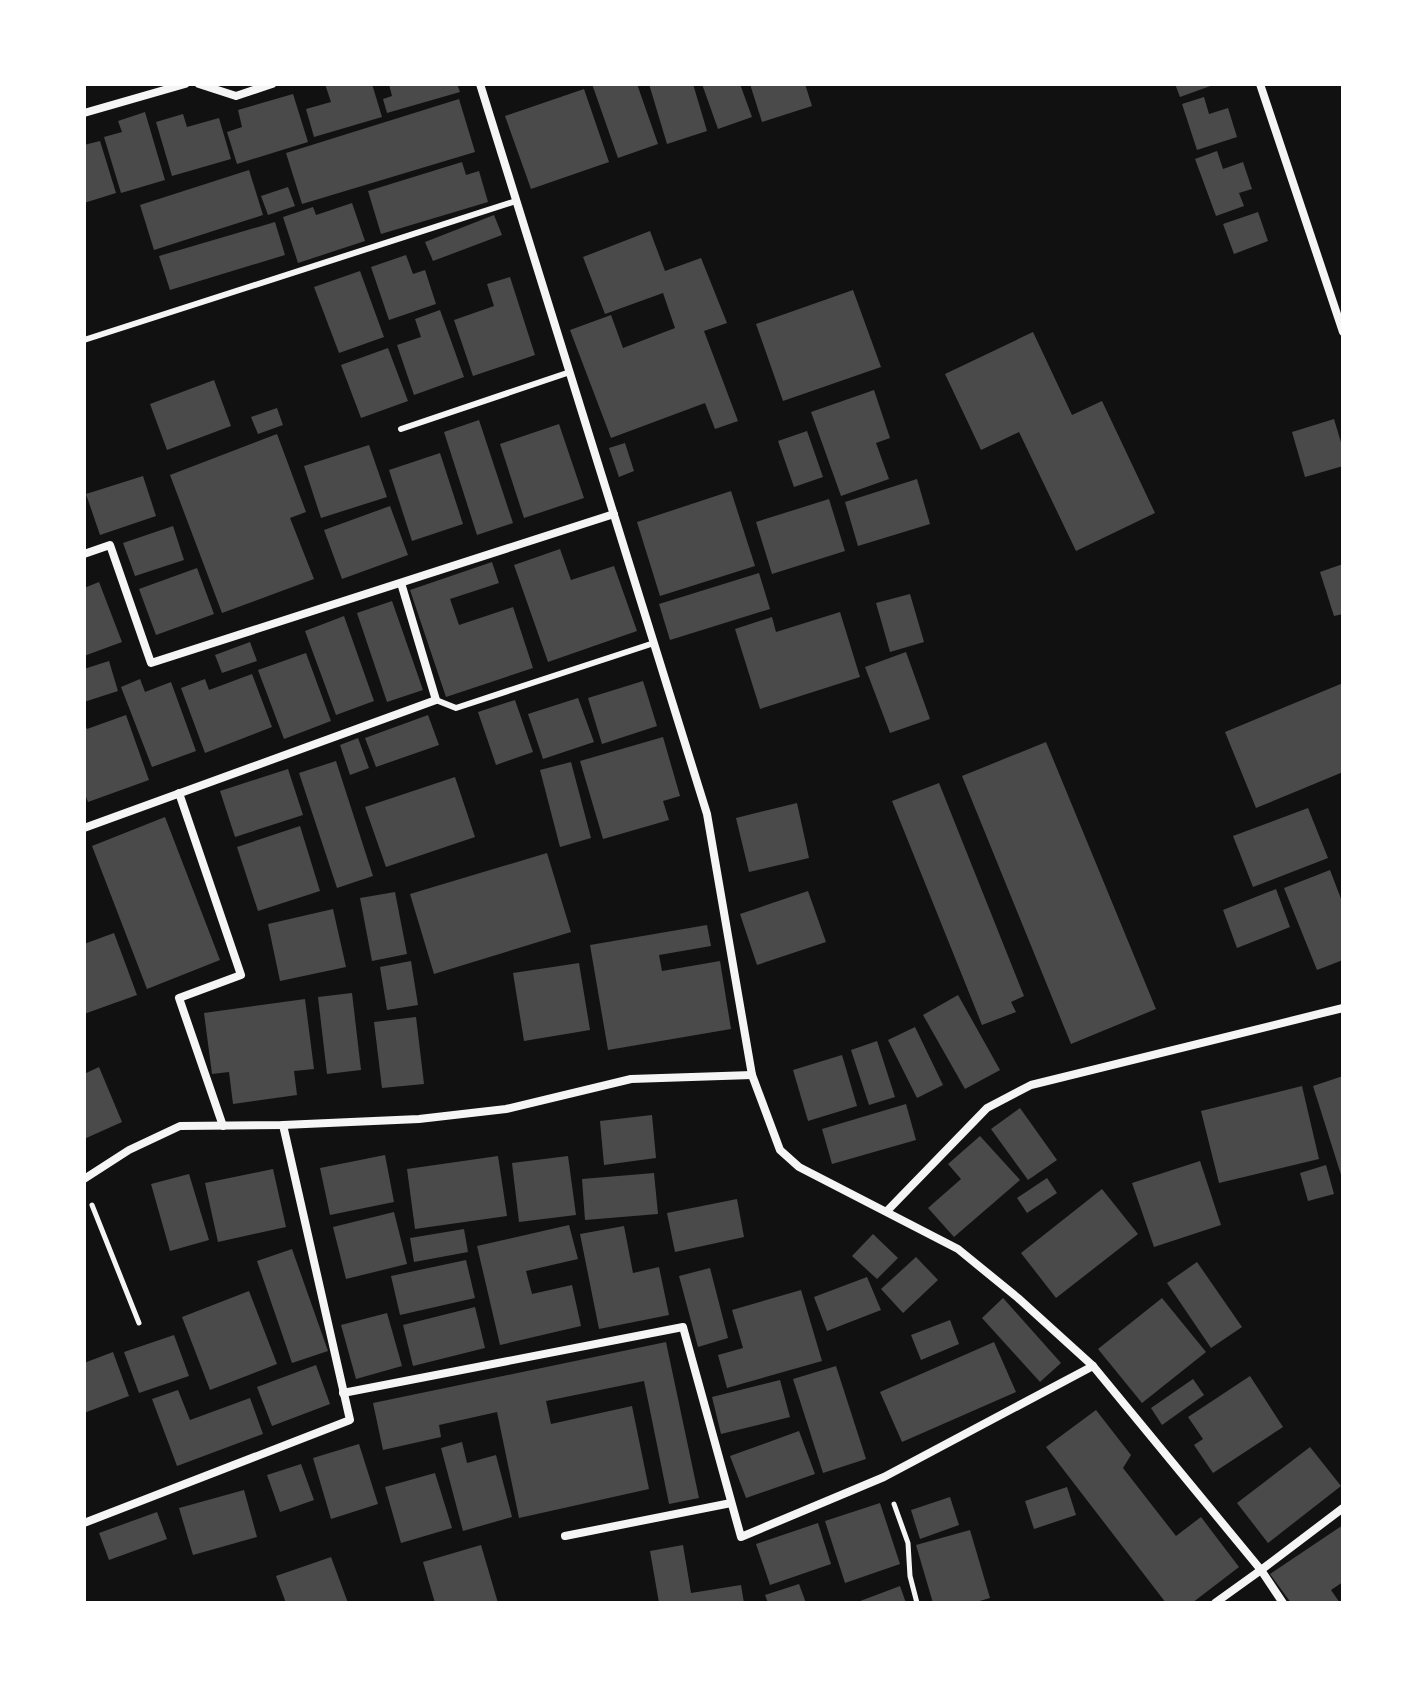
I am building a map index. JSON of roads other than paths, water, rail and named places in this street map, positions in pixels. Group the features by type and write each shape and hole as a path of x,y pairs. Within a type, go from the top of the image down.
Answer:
{"street":[{"path":"84,113 185,84"},
{"path":"199,84 236,96 272,84"},
{"path":"482,84 707,814 752,1075 780,1150 799,1167 958,1249 1018,1298 1093,1366 1261,1570 1283,1603"},
{"path":"1260,84 1343,332"},
{"path":"84,554 110,545 151,663 614,514"},
{"path":"84,828 436,700 401,583"},
{"path":"179,793 241,975 179,998 223,1126"},
{"path":"887,1211 987,1108 1031,1085 1343,1008"},
{"path":"84,1179 129,1150 180,1126 419,1119 506,1109 631,1079 752,1075"},
{"path":"84,1523 350,1420 283,1125"},
{"path":"343,1393 683,1327 741,1537 884,1477 1093,1366"},
{"path":"565,1536 731,1503"},
{"path":"1215,1603 1343,1508"}],"lane":[{"path":"84,340 516,201"},
{"path":"401,429 570,372"},
{"path":"436,700 456,708 654,643"}]}
